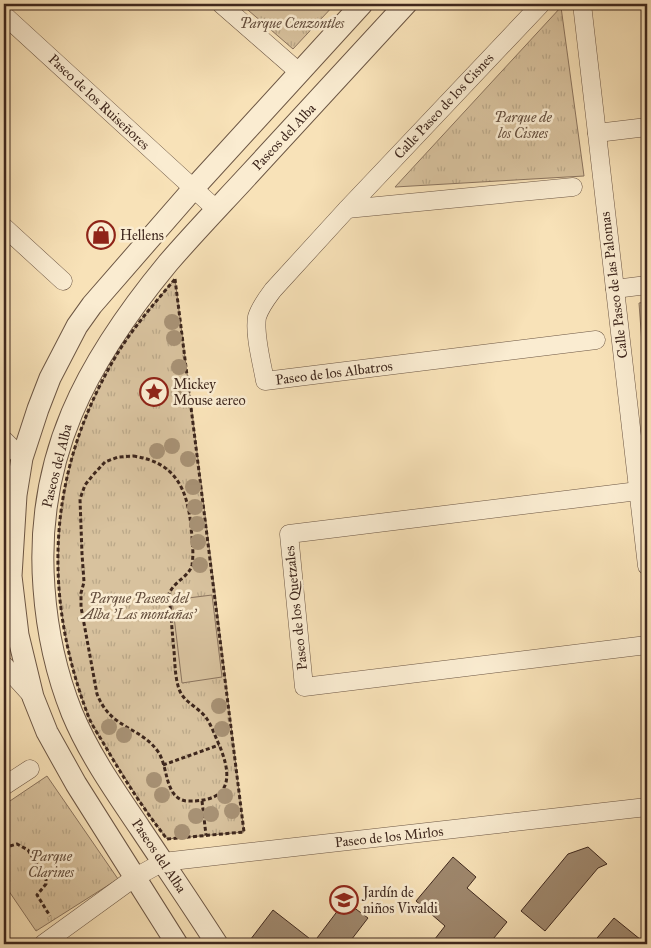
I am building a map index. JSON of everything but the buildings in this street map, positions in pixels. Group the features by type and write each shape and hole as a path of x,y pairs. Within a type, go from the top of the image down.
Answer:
{"street":[{"path":"221,4 300,73"},
{"path":"177,944 57,752 33,697 7,579 22,458 50,378 77,326 124,267 193,189 362,4"},
{"name":"Paseos del Alba","path":"218,944 110,784 94,756 67,698 49,631 42,560 44,518 50,482 63,432 74,405 118,331 140,300 168,263 406,4"},
{"name":"Calle Paseo de los Cisnes","path":"347,209 541,4"},
{"name":"Calle Paseo de las Palomas","path":"582,4 615,289 639,431 638,491 647,566"},
{"name":"Paseo de los Ruiseñores","path":"4,15 217,210"},
{"path":"597,133 647,128"},
{"path":"347,209 574,187"},
{"name":"Paseo de los Albatros","path":"347,209 273,290 259,312 256,329 265,381 596,340"},
{"path":"4,227 62,281"},
{"path":"615,289 647,286"},
{"path":"4,440 22,458"},
{"name":"Paseo de los Quetzales","path":"638,491 289,534 304,687 647,646"},
{"path":"4,665 33,697"},
{"path":"4,786 30,769"},
{"name":"Paseo de los Mirlos","path":"43,944 134,878 163,862 647,808"}],"path":[{"path":"174,279 244,832 206,835 167,839 141,805 90,720 74,669 62,619 57,561 61,506 75,444 92,398 114,359 142,318 174,279"},
{"path":"133,456 144,457 157,463 176,477 183,489 189,506 192,566 187,574 172,587 169,594 176,677 180,691 186,700 207,719 219,745 226,763 228,775 225,787 217,795 202,801 185,801 176,796 170,788 164,765 159,754 151,744 140,735 119,724 101,705 96,694 81,607 81,593 84,582 80,499 92,474 105,462 133,456"},
{"path":"164,765 219,745"},
{"path":"202,801 206,835"},
{"path":"10,846 17,844 28,850 46,879 46,884 37,895 51,917"}],"green space":[{"name":"Parque Cenzontles","path":"241,4 335,4 293,49"},
{"name":"Parque de los Cisnes","path":"561,7 584,176 395,187"},
{"name":"Parque Paseos del Alba 'Las montañas'","path":"175,279 244,832 167,839 137,797 89,718 74,672 64,626 59,581 59,536 64,492 75,448 91,404 113,361 127,339"},
{"path":"647,302 647,412 639,303"},
{"path":"212,595 222,677 182,683 172,600"},
{"name":"Parque Clarines","path":"47,776 118,879 36,931 4,884 4,805"}],"place":[{"name":"Hellens","path":"101,235"},
{"name":"Mickey Mouse aereo","path":"154,392"},
{"name":"Jardín de niños Vivaldi","path":"344,900"}]}
